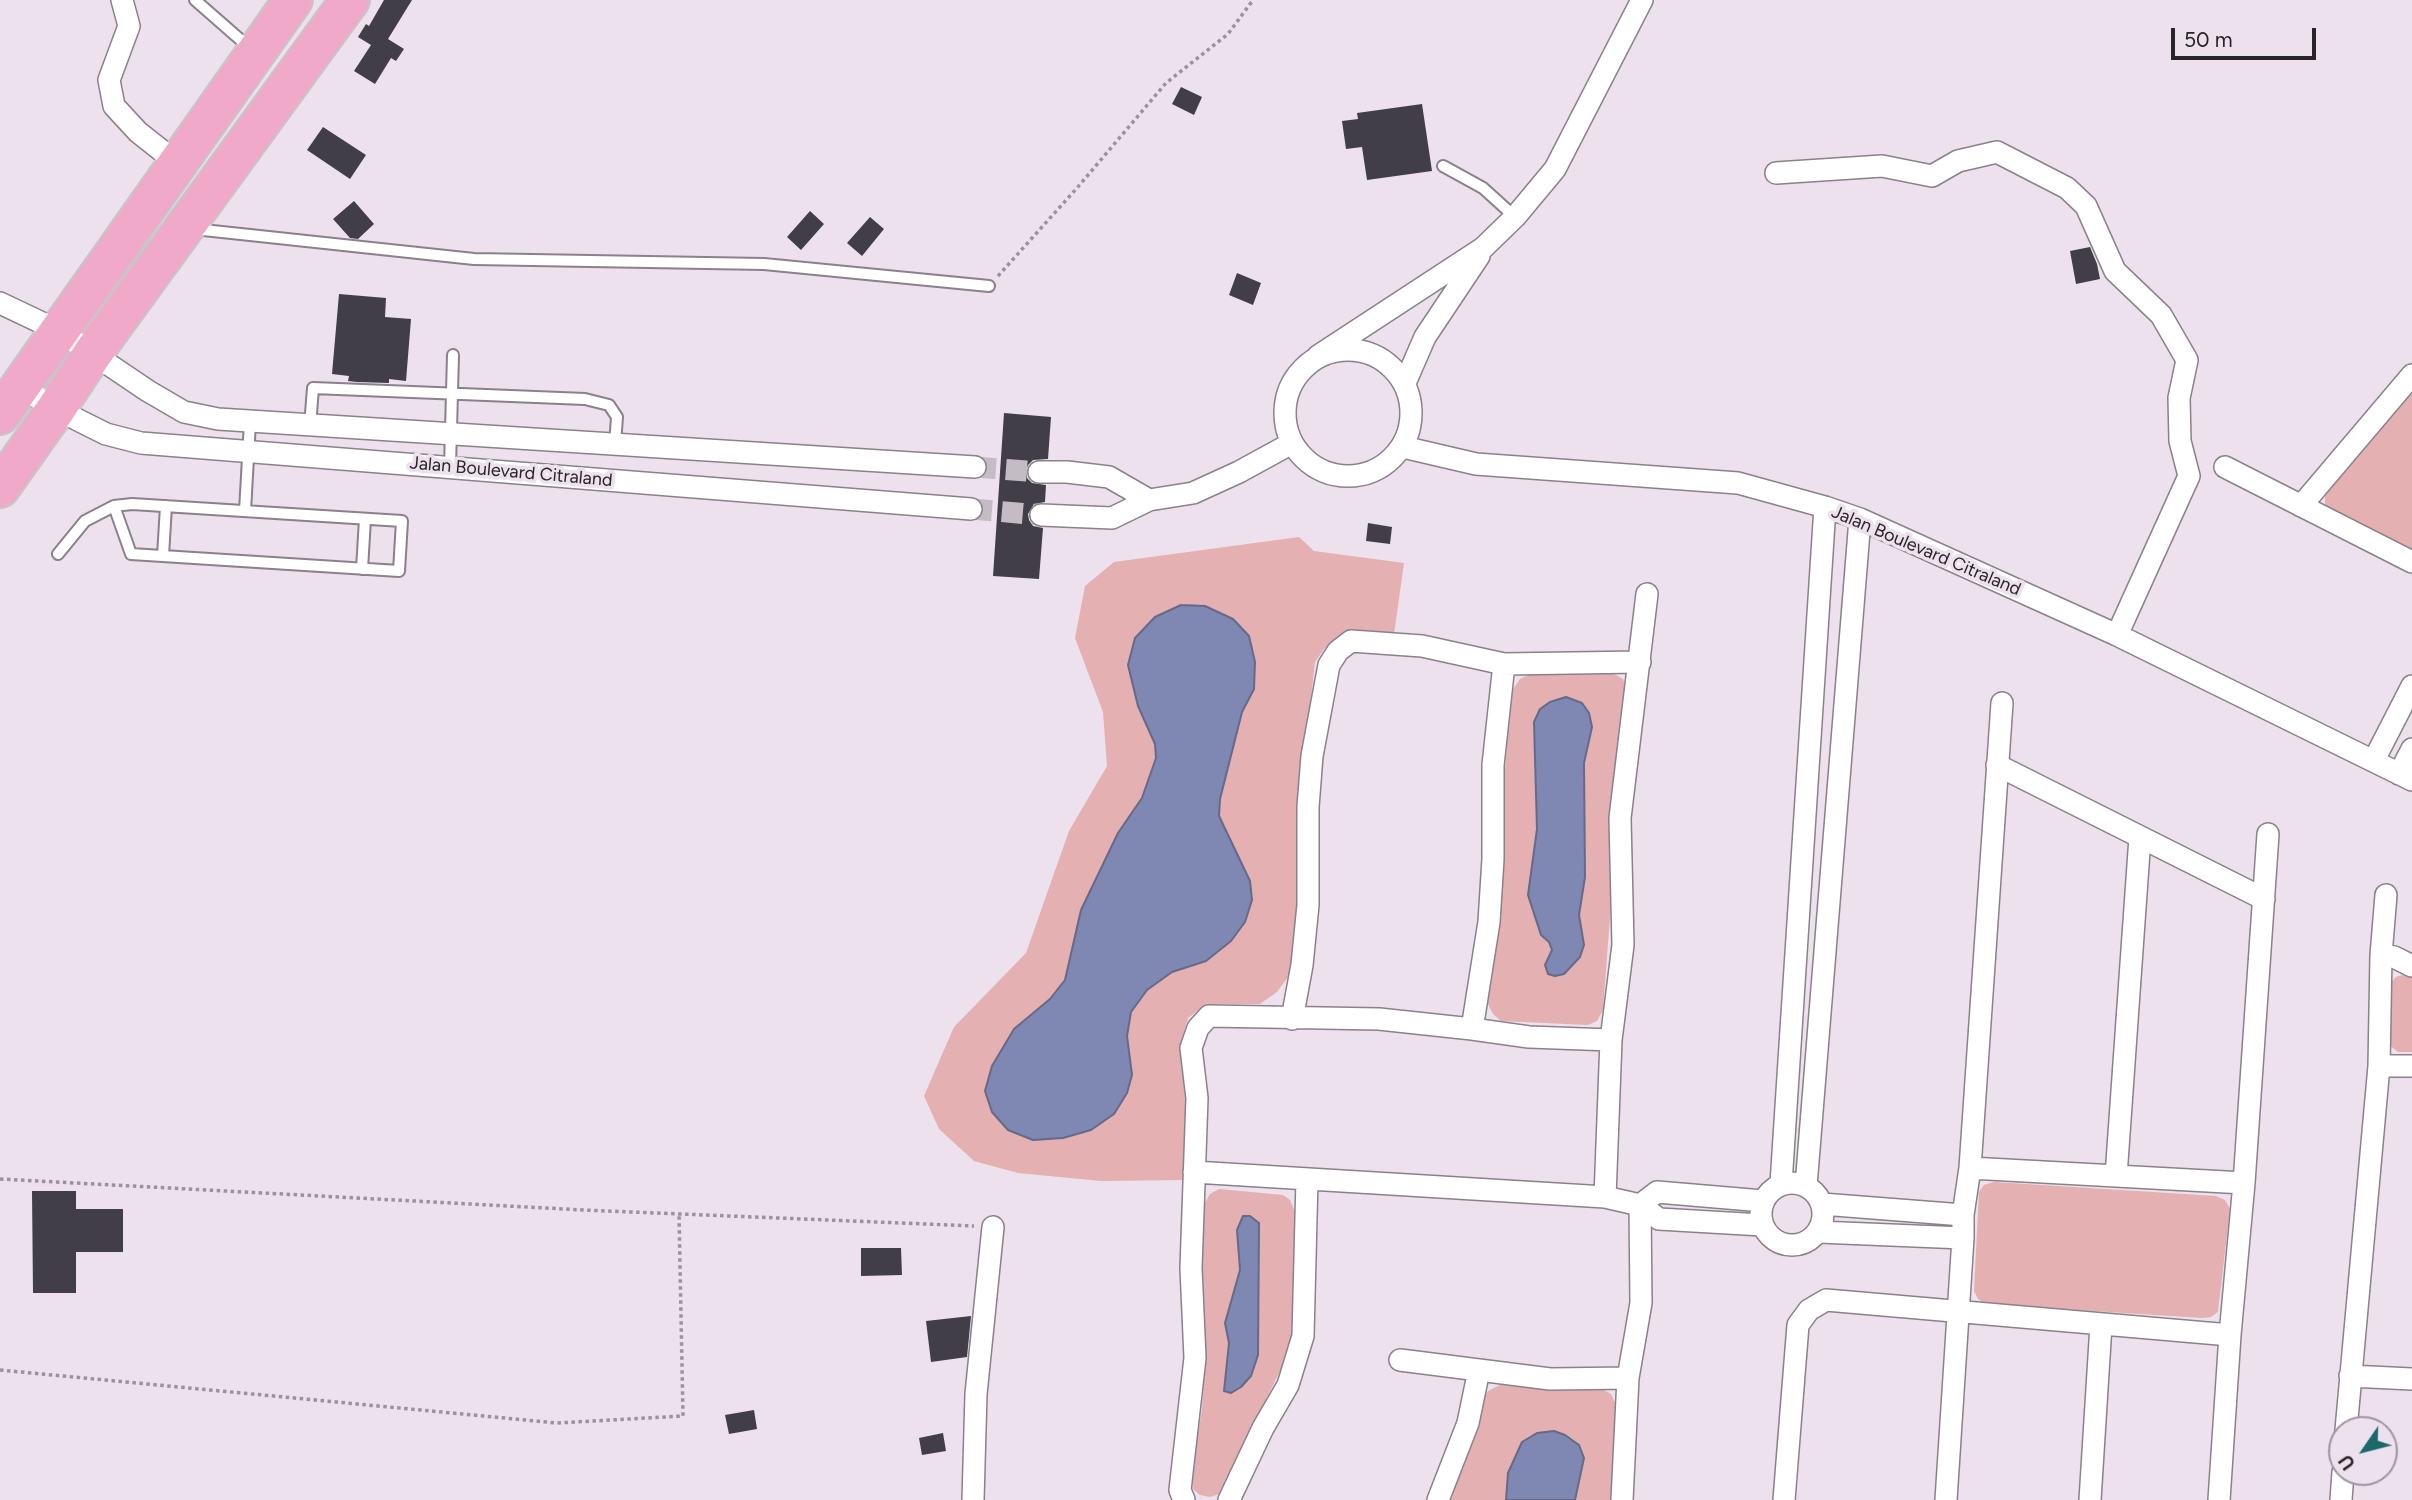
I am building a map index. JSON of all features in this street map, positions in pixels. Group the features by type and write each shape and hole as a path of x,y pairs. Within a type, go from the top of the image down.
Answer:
{"highway":[{"path":"10,401 176,162 293,0"},
{"path":"0,488 93,353 350,0"}],"street":[{"path":"122,0 129,26 109,80 114,106 138,132 176,162"},
{"path":"1318,356 1350,348 1382,358 1405,383 1413,415 1403,447 1379,470 1347,478 1315,468 1292,443 1284,411 1293,379 1318,356 1483,248 1515,217 1555,169 1642,0"},
{"path":"1776,173 1882,166 1932,176 1958,161 1997,152 2067,188 2086,206 2115,271 2161,315 2187,360 2179,398 2180,441 2189,476 2117,635"},
{"path":"1405,383 1425,337 1483,248"},
{"name":"Jalan Boulevard Citraland","path":"0,303 59,331 184,412 218,419 975,467"},
{"path":"2301,506 2412,375"},
{"name":"Jalan Boulevard Citraland","path":"10,401 56,410 106,435 141,443 971,509"},
{"path":"1041,515 1112,518 1149,500 1193,493 1292,443"},
{"name":"Jalan Boulevard Citraland","path":"1403,447 1476,464 1738,483 1825,507 1860,519 2117,635 2406,777"},
{"path":"2225,467 2412,562"},
{"path":"1039,472 1109,477 1149,500"},
{"path":"1781,1184 1825,507"},
{"path":"1806,1186 1860,519"},
{"path":"1605,1197 1611,1040 1623,945 1620,818 1647,594"},
{"path":"1292,1019 1302,965 1308,905 1308,807 1312,756 1329,665 1338,651 1351,641 1422,646 1504,664 1640,663"},
{"path":"1815,658 1849,660"},
{"path":"1472,1029 1489,922 1493,859 1493,765 1504,664"},
{"path":"2374,760 2412,686"},
{"path":"1946,1500 1963,1214 1970,1168 2001,703"},
{"path":"2406,777 2412,749"},
{"path":"1997,765 2264,900"},
{"path":"2219,1500 2230,1335 2245,1183 2268,834"},
{"path":"2116,1176 2140,837"},
{"path":"2347,1416 2379,1066 2381,955 2386,895"},
{"path":"2381,955 2394,957 2412,966"},
{"path":"1184,1500 1180,1490 1195,1358 1191,1268 1197,1098 1191,1048 1198,1027 1209,1016 1378,1019 1529,1037 1611,1040"},
{"path":"2379,1066 2412,1066"},
{"path":"1970,1168 2245,1183"},
{"path":"1194,1172 1605,1197 1640,1205 1659,1219 1762,1225"},
{"path":"1229,1500 1263,1428 1288,1385 1303,1336 1307,1179"},
{"path":"1794,1182 1806,1186 1822,1204 1824,1219 1819,1232 1805,1244 1788,1246 1772,1239 1762,1225 1760,1212 1763,1201 1770,1191 1781,1184 1794,1182"},
{"path":"1640,1205 1657,1192 1763,1201"},
{"path":"1822,1204 1963,1214"},
{"path":"1622,1500 1628,1378 1641,1303 1640,1205"},
{"path":"973,1500 976,1394 993,1227"},
{"path":"1819,1232 1963,1238"},
{"path":"1784,1500 1798,1325 1809,1310 1826,1300 2230,1335"},
{"path":"2090,1500 2101,1325"},
{"path":"1400,1360 1550,1379 1628,1378"},
{"path":"1438,1500 1468,1423 1479,1370"},
{"path":"2350,1376 2412,1379"}],"lane":[{"path":"195,0 256,53"},
{"path":"1443,166 1483,188 1515,217"},
{"path":"185,228 474,259 764,264 989,286"},
{"path":"450,467 453,355"},
{"path":"310,426 313,388 585,399 609,405 617,417 615,444"},
{"path":"245,511 250,422"},
{"path":"58,554 85,521 114,506 132,504 402,522 398,571 131,554 114,506"},
{"path":"163,556 166,506"},
{"path":"362,569 366,519"}],"path":[{"path":"989,286 1166,83 1228,34 1252,0"},
{"path":"0,1179 679,1214 993,1227"},
{"path":"0,1370 557,1423 683,1416 679,1214"}],"shaded area":[{"path":"2412,388 2412,551 2329,510 2325,504 2325,494"},
{"path":"1299,537 1314,551 1404,563 1394,634 1367,631 1344,636 1324,649 1315,662 1299,768 1295,959 1291,973 1277,992 1260,1004 1207,1004 1188,1018 1184,1032 1186,1180 1101,1181 1018,1173 974,1161 939,1129 924,1096 954,1027 1026,953 1069,831 1107,766 1103,712 1075,638 1085,586 1114,562"},
{"path":"1530,674 1614,674 1623,679 1627,691 1603,1010 1597,1021 1588,1025 1501,1021 1493,1014 1487,1002 1511,692 1520,679"},
{"path":"2406,974 2412,976 2412,1052 2398,1052 2388,1044 2389,985 2396,977"},
{"path":"1994,1182 2216,1196 2225,1200 2230,1209 2218,1312 2211,1317 2202,1318 1985,1304 1978,1299 1974,1291 1979,1192 1984,1185"},
{"path":"1219,1189 1283,1195 1290,1200 1295,1212 1292,1347 1219,1494 1210,1497 1200,1495 1193,1489 1191,1479 1202,1409 1206,1346 1201,1231 1203,1206 1210,1194"},
{"path":"1500,1385 1599,1387 1611,1394 1616,1405 1612,1500 1448,1500 1478,1425 1482,1401 1488,1391"}],"water":[{"path":"1181,605 1205,606 1233,619 1249,636 1255,662 1254,689 1242,712 1220,799 1219,816 1250,881 1252,900 1245,922 1231,941 1206,961 1172,972 1147,990 1131,1012 1127,1036 1132,1075 1127,1093 1114,1114 1091,1130 1063,1138 1033,1140 1008,1130 992,1112 985,1091 992,1066 1014,1029 1050,999 1065,980 1081,910 1118,833 1142,798 1156,758 1155,744 1138,706 1128,665 1135,638 1155,617"},
{"path":"1566,697 1582,703 1589,713 1592,727 1584,763 1585,877 1579,915 1584,945 1580,957 1564,974 1555,976 1548,974 1545,965 1552,950 1549,942 1541,935 1528,895 1537,829 1534,722 1540,709 1550,702"},
{"path":"1243,1216 1250,1216 1259,1223 1258,1355 1251,1376 1231,1393 1224,1391 1229,1343 1225,1323 1240,1270 1237,1230"},
{"path":"1554,1431 1579,1445 1584,1458 1575,1500 1506,1500 1508,1473 1522,1442 1537,1433"}],"building":[{"path":"384,0 412,0 388,39 404,49 396,61 391,58 375,84 354,71 371,45 358,37 366,24 369,26"},
{"path":"1181,87 1202,97 1194,115 1172,104"},
{"path":"1422,104 1432,171 1367,180 1362,147 1346,149 1342,121 1358,119 1357,113"},
{"path":"323,127 366,155 350,179 307,150"},
{"path":"354,201 374,224 358,239 350,238 333,219"},
{"path":"810,211 824,224 801,250 787,237"},
{"path":"870,217 884,229 862,256 847,243"},
{"path":"2090,247 2100,279 2076,284 2070,251"},
{"path":"1237,273 1261,283 1253,305 1229,295"},
{"path":"339,294 386,298 385,317 411,319 406,381 389,379 389,383 357,382 348,381 349,376 332,374"},
{"path":"1004,413 1051,417 1048,459 1033,460 1026,471 1027,478 1032,483 1046,485 1045,502 1034,504 1028,514 1033,526 1043,528 1039,579 993,576"},
{"path":"1368,523 1392,527 1390,544 1366,541"},
{"path":"32,1191 76,1191 76,1209 123,1209 123,1252 76,1252 76,1293 33,1293"},
{"path":"861,1248 901,1248 902,1275 861,1276"},
{"path":"971,1316 967,1357 931,1362 926,1321"},
{"path":"754,1410 757,1429 729,1434 725,1415"},
{"path":"943,1433 946,1451 922,1455 919,1438"}],"tunnel":[{"path":"975,467 1039,472"},
{"path":"971,509 1041,515"}]}
